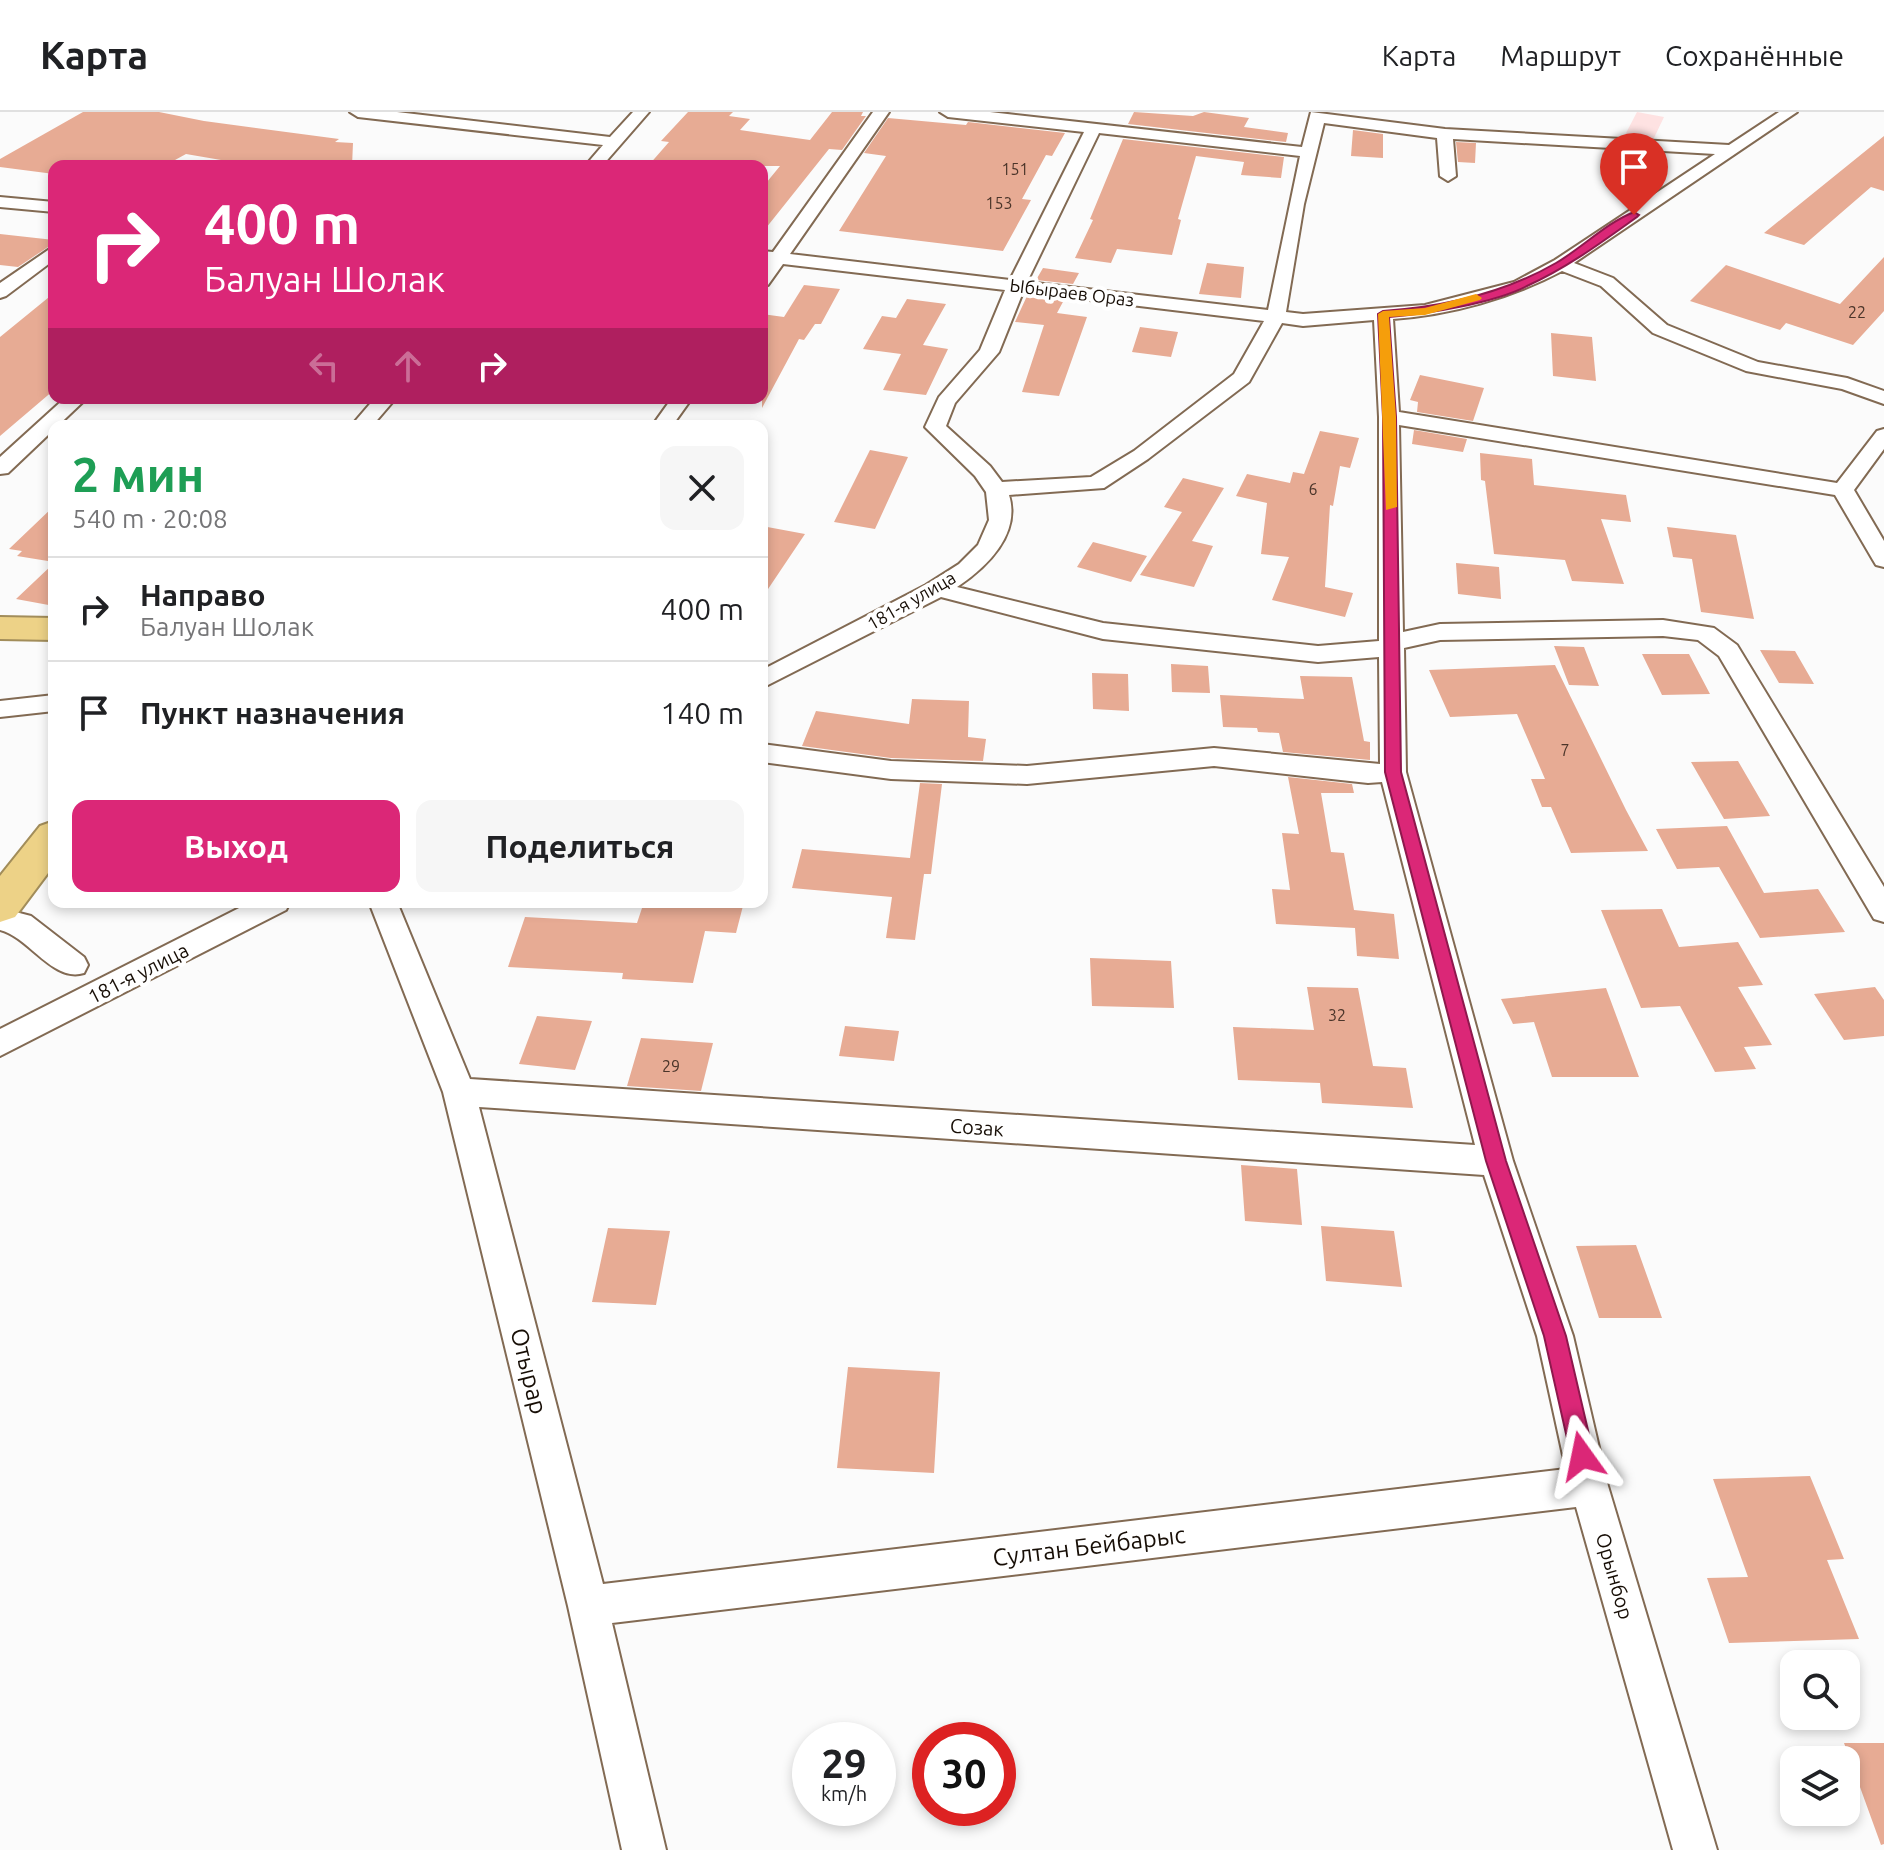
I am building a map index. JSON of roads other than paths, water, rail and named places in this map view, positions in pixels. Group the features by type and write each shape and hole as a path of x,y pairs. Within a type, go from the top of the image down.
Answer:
{"highway":[{"path":"0,628 48,629"},
{"path":"0,906 48,844"}],"street":[{"path":"358,112 614,142"},
{"path":"598,160 641,112"},
{"path":"770,257 881,112"},
{"path":"948,112 1308,152"},
{"path":"1421,112 1421,130"},
{"name":"Ыбыраев Ораз","path":"770,257 1303,320 1425,311 1520,286 1561,264 1789,112"},
{"path":"1094,128 1016,286 989,352 946,401 935,427 948,444 977,463 996,489 1096,483 1242,378 1276,317 1318,115 1445,134 1730,150"},
{"path":"1445,134 1448,176"},
{"path":"0,202 48,206"},
{"path":"0,292 48,256"},
{"path":"1561,264 1607,282 1660,329 1753,367 1847,384 1884,398"},
{"name":"Орынбор","path":"1383,314 1389,417 1393,772 1496,1161 1555,1336 1589,1486 1695,1850"},
{"path":"53,420 70,404"},
{"path":"366,420 381,404"},
{"path":"1389,417 1843,490"},
{"path":"0,468 48,424"},
{"path":"1843,490 1884,435"},
{"name":"181-я улица","path":"768,677 938,589 978,560 995,536 1002,508 996,489"},
{"path":"1843,490 1884,560"},
{"path":"938,589 1103,631 1318,654 1392,646 1440,632 1663,628 1705,633 1728,651 1884,911"},
{"path":"0,709 48,704"},
{"path":"768,754 891,770 1027,775 1214,757 1368,774 1393,772"},
{"name":"181-я улица","path":"0,1043 264,908"},
{"name":"Отырар","path":"385,908 459,1092 588,1606 644,1850"},
{"path":"0,919 21,924 73,965"},
{"name":"Созак","path":"459,1092 1496,1161"},
{"name":"Султан Бейбарыс","path":"588,1606 1589,1486"}]}
